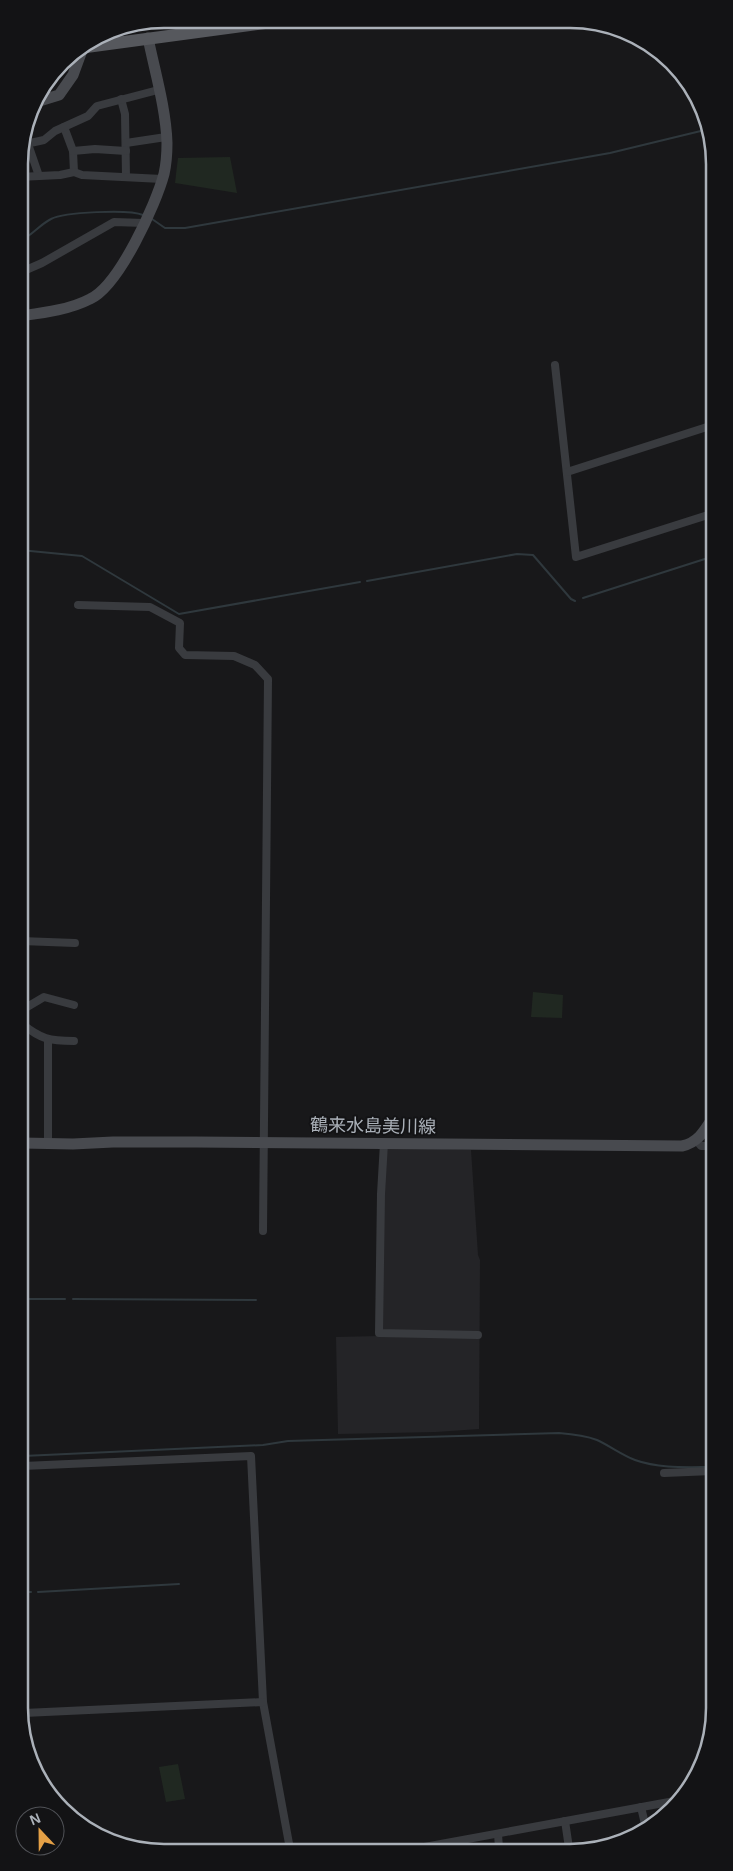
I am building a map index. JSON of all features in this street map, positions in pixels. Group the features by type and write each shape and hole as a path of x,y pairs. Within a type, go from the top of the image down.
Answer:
{"main road":[{"path":"97,45 217,28"},
{"path":"28,315 63,308 91,299 118,272 147,218 164,172 166,137 148,38"},
{"path":"43,100 59,96 73,76 79,57"},
{"path":"696,1140 705,1129"},
{"name":"鶴来水島美川線","path":"28,1142 72,1144 113,1142 265,1142 682,1146 696,1140"}],"street":[{"path":"29,144 44,140 64,127 88,116 97,106 158,90"},
{"path":"121,99 125,114 126,177"},
{"path":"64,127 72,150 74,172"},
{"path":"72,150 126,147 166,137"},
{"path":"28,152 39,176"},
{"path":"28,177 60,175 74,172 162,179"},
{"path":"28,269 114,222 147,218"},
{"path":"555,365 576,557 706,515"},
{"path":"567,472 706,427"},
{"path":"78,605 150,607 180,623 179,648 184,655 234,656 255,665 268,679 263,1231"},
{"path":"28,941 75,943"},
{"path":"28,1006 44,997 74,1005"},
{"path":"28,1028 38,1036 48,1040 74,1041"},
{"path":"48,1040 48,1143"},
{"path":"696,1140 702,1146 705,1146"},
{"path":"384,1143 381,1194 379,1333 478,1335"},
{"path":"28,1466 251,1456 263,1702 289,1844"},
{"path":"664,1473 705,1472"},
{"path":"28,1713 263,1702"},
{"path":"442,1844 667,1802"},
{"path":"641,1807 644,1821"},
{"path":"565,1821 568,1844"},
{"path":"498,1834 499,1844"},
{"path":"470,1839 472,1844"}],"shaded area":[{"path":"230,157 237,193 175,183 178,158"},
{"path":"533,992 563,995 562,1018 531,1017"},
{"path":"385,1147 471,1150 478,1255 480,1260 479,1429 338,1434 336,1337 379,1336"},
{"path":"178,1764 185,1799 166,1802 159,1767"}],"waterway":[{"path":"152,219 165,228 185,228 610,153 701,131"},
{"path":"28,236 51,219 58,217 82,213 111,212 143,215"},
{"path":"28,551 82,556 179,614 360,582"},
{"path":"367,581 517,554 533,555 571,599 575,601"},
{"path":"583,598 706,559"},
{"path":"28,1299 65,1299"},
{"path":"73,1299 256,1300"},
{"path":"28,1456 263,1445 288,1441 559,1433 592,1438 630,1458 645,1463 674,1467 705,1467"},
{"path":"38,1592 179,1584"}]}
